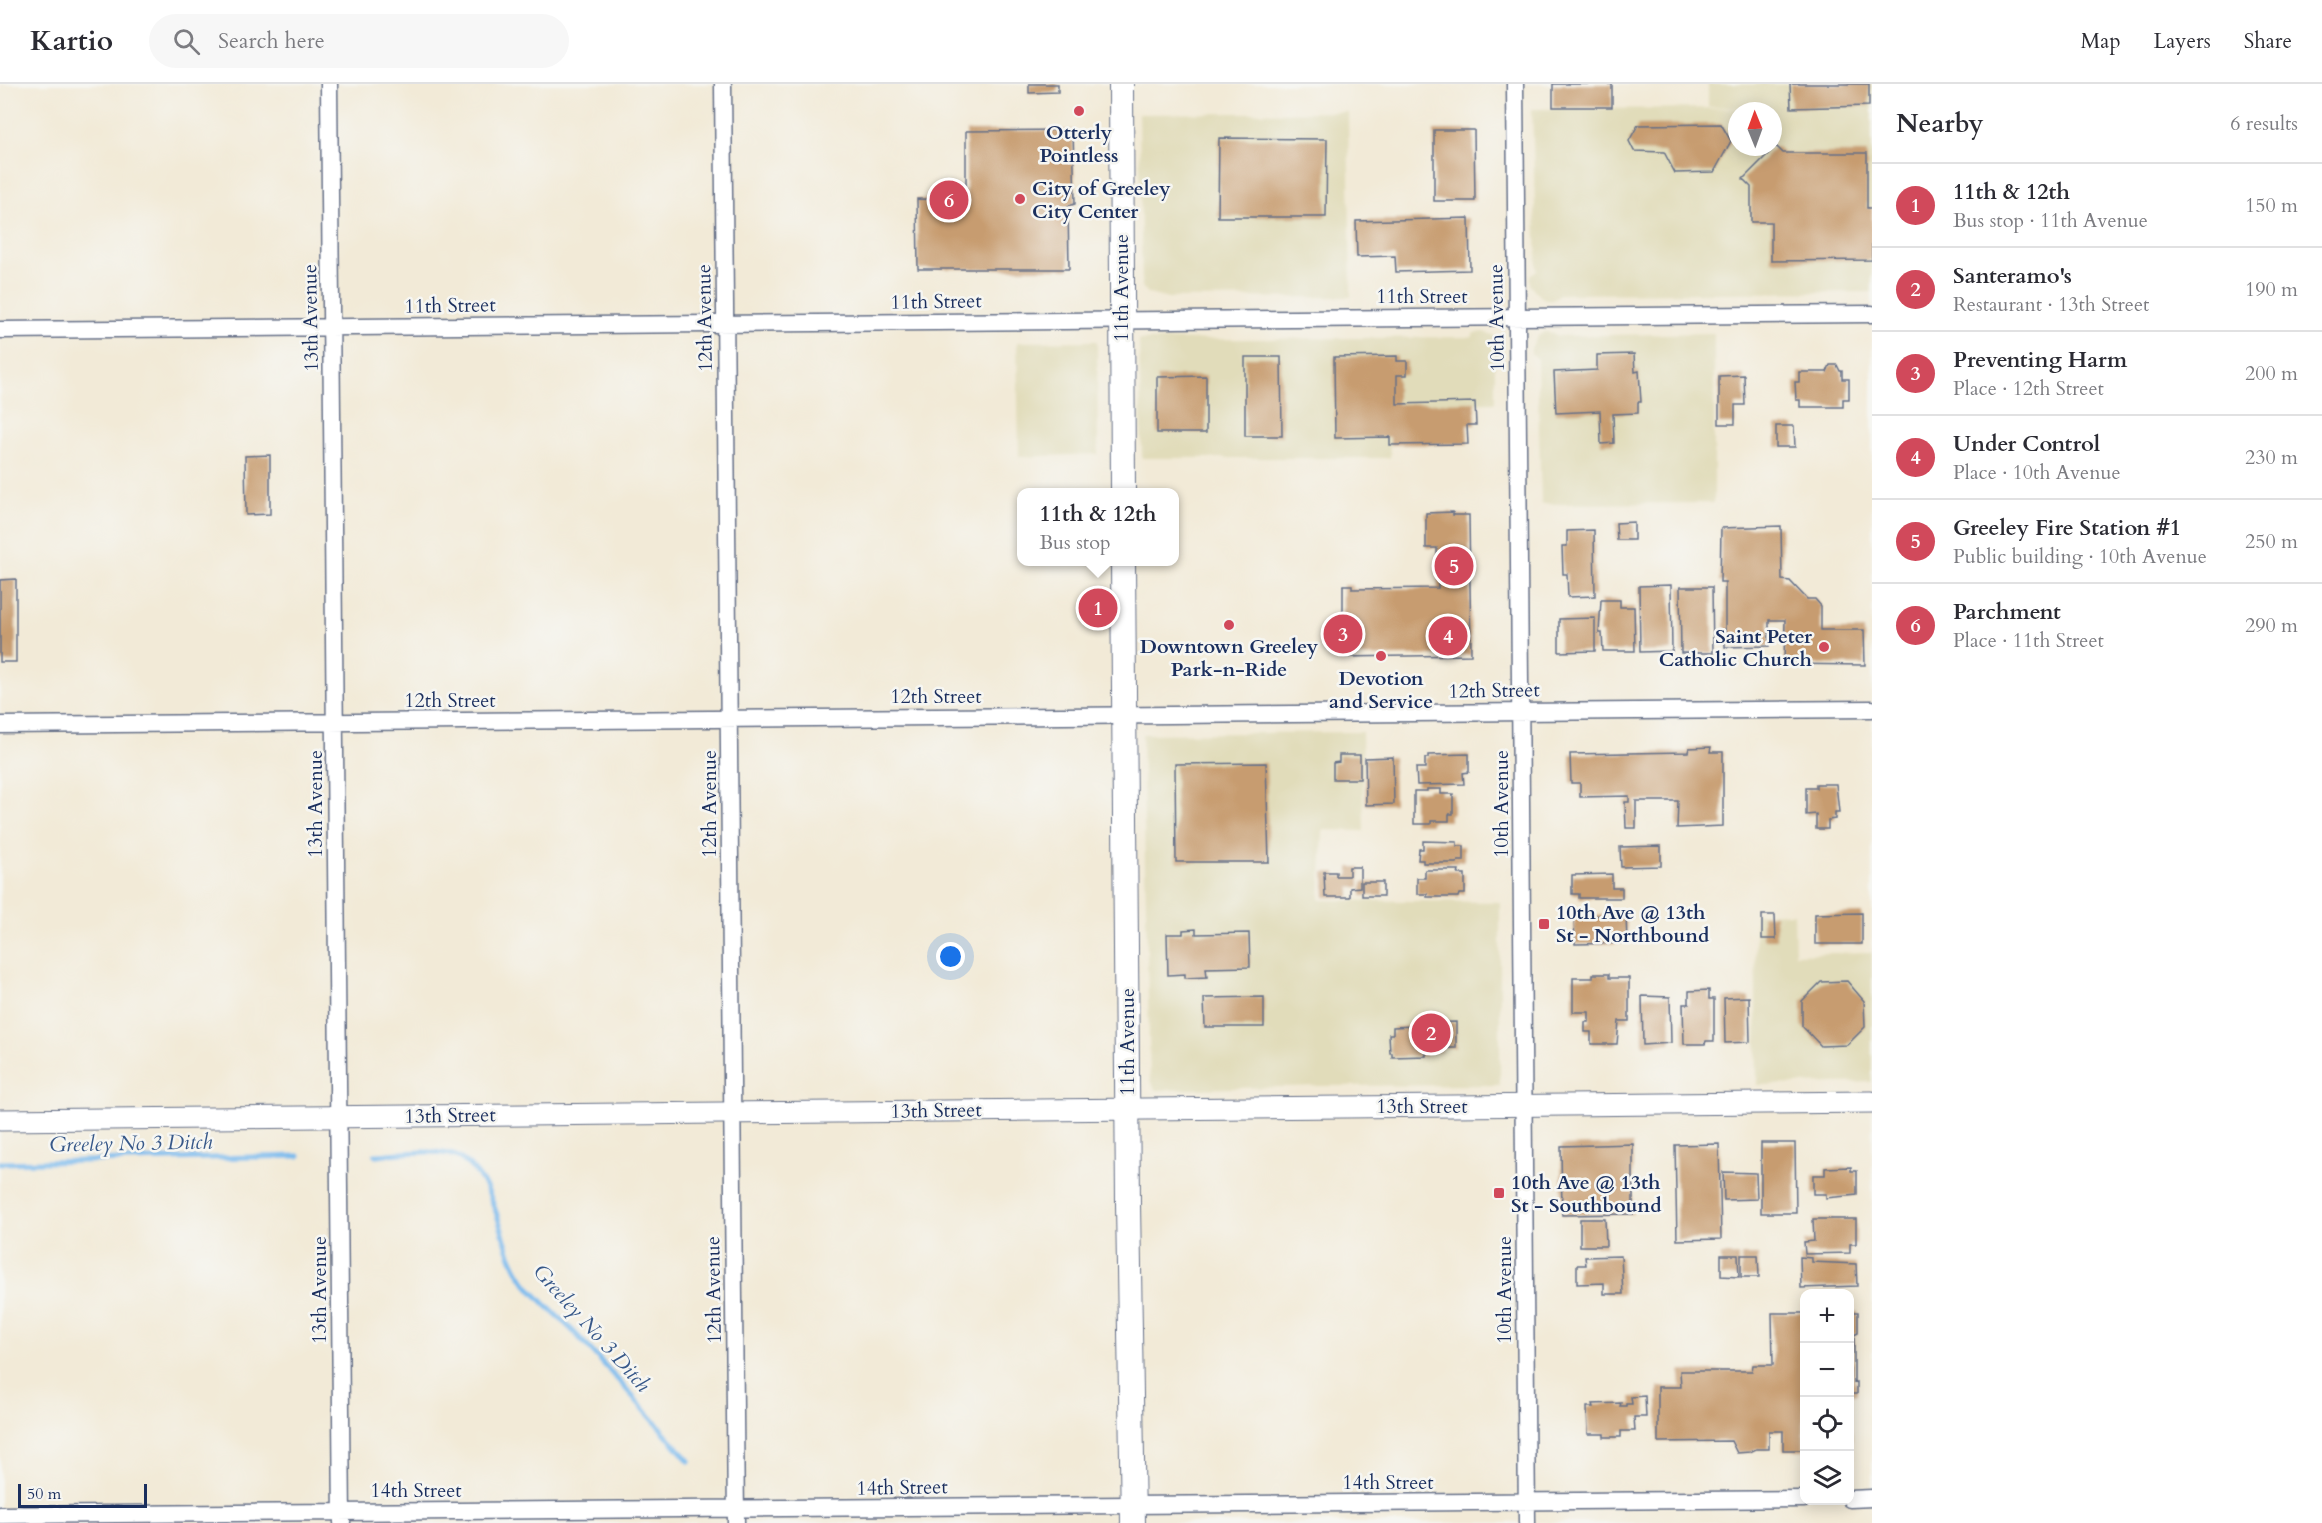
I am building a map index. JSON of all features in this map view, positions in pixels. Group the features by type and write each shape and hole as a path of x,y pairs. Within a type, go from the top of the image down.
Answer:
{"main road":[{"name":"11th Avenue","path":"1121,84 1123,488"},
{"name":"11th Avenue","path":"1123,566 1133,1514"}],"street":[{"name":"13th Avenue","path":"329,84 341,1517"},
{"name":"12th Avenue","path":"723,84 736,1516"},
{"name":"10th Avenue","path":"1515,84 1527,1523"},
{"name":"11th Street","path":"0,330 725,322 1872,314"},
{"name":"12th Street","path":"0,725 1872,709"},
{"name":"13th Street","path":"0,1120 1872,1102"},
{"path":"1854,1499 1872,1498"},
{"name":"14th Street","path":"0,1515 341,1517 1133,1514 1527,1502 1800,1499"}],"shaded area":[{"path":"1708,84 1872,84 1872,292 1559,294 1554,299 1545,299 1540,296 1530,285 1530,276 1537,271 1532,109 1728,108 1728,156 1782,156 1782,102 1728,102 1728,107 1708,107"},
{"path":"1348,112 1351,297 1164,298 1149,294 1142,287 1139,114"},
{"path":"1484,332 1493,335 1499,348 1499,360 1495,364 1495,402 1397,404 1397,415 1389,416 1390,458 1142,458 1139,340 1472,337 1474,333"},
{"path":"1544,332 1558,336 1714,333 1714,503 1541,504 1537,358 1531,354 1531,348 1538,336"},
{"path":"1097,341 1098,454 1019,457 1017,342"},
{"path":"1362,732 1364,831 1323,830 1320,900 1500,902 1500,1085 1156,1090 1150,1081 1142,734"},
{"path":"1794,913 1795,954 1872,952 1872,1082 1757,1085 1755,914"}],"building":[{"path":"1029,84 1058,84 1058,92 1029,93"},
{"path":"1553,84 1612,84 1612,107 1553,107"},
{"path":"1790,84 1869,84 1869,106 1791,108"},
{"path":"1721,124 1728,136 1728,146 1714,172 1675,173 1664,152 1634,151 1629,141 1638,125"},
{"name":"City of Greeley City Center","path":"1073,130 1075,204 1068,206 1069,269 918,269 917,199 966,200 966,131"},
{"path":"1434,130 1474,130 1475,201 1434,201"},
{"path":"1219,138 1327,139 1326,217 1218,217"},
{"path":"1782,152 1867,153 1867,208 1872,208 1872,260 1771,261 1771,222 1751,222 1751,187 1743,179 1766,156 1782,156"},
{"path":"1469,218 1470,270 1396,272 1395,256 1357,257 1356,221"},
{"path":"1634,354 1635,372 1639,371 1641,402 1638,402 1638,413 1613,414 1614,443 1601,444 1600,411 1556,413 1554,372 1597,370 1597,355"},
{"path":"1397,356 1397,361 1407,361 1407,375 1397,375 1397,404 1475,402 1476,425 1467,425 1468,444 1390,445 1390,437 1335,438 1334,357"},
{"path":"1245,357 1281,357 1282,436 1245,436"},
{"path":"1830,365 1837,365 1842,371 1842,379 1849,379 1849,399 1843,399 1843,407 1800,407 1800,400 1796,400 1795,382 1799,382 1799,372 1827,372"},
{"path":"1744,375 1745,405 1735,405 1735,424 1719,424 1719,376"},
{"path":"1206,376 1206,433 1157,433 1157,377"},
{"path":"1776,426 1794,426 1795,447 1776,447"},
{"path":"270,455 270,514 246,515 245,456"},
{"path":"1453,512 1453,515 1469,515 1471,655 1343,657 1343,585 1352,585 1352,589 1438,588 1437,548 1426,548 1426,513"},
{"path":"1634,522 1634,540 1617,540 1616,523"},
{"path":"1781,526 1782,580 1790,581 1807,599 1815,599 1821,606 1821,630 1864,630 1865,665 1784,664 1785,620 1769,620 1769,646 1725,647 1725,582 1720,582 1721,528"},
{"path":"1594,530 1595,596 1568,597 1567,574 1563,574 1562,546 1567,546 1567,531"},
{"path":"16,579 16,662 0,662 0,580"},
{"path":"1671,585 1672,651 1640,652 1639,586"},
{"path":"1680,587 1712,587 1713,653 1681,653"},
{"path":"1601,600 1620,600 1620,607 1634,607 1635,651 1603,651 1602,633 1599,633"},
{"path":"1595,618 1595,651 1559,652 1559,619"},
{"path":"1711,747 1710,752 1723,752 1723,826 1677,828 1678,801 1636,801 1636,828 1626,828 1625,802 1629,802 1629,796 1580,797 1580,783 1571,783 1570,754 1688,752 1689,748"},
{"path":"1469,754 1469,772 1463,773 1464,784 1417,785 1416,768 1425,768 1425,758 1428,758 1428,755"},
{"path":"1339,755 1360,755 1360,779 1333,779 1333,763 1339,762"},
{"path":"1393,757 1394,804 1366,805 1365,758"},
{"path":"1266,763 1269,862 1176,862 1175,764"},
{"path":"1816,784 1836,784 1839,812 1835,812 1835,819 1828,820 1828,829 1816,829 1816,814 1806,815 1806,788 1816,788"},
{"path":"1427,789 1441,789 1441,794 1453,794 1453,814 1449,814 1449,821 1414,824 1414,791 1427,791"},
{"path":"1423,841 1457,842 1457,846 1464,846 1464,861 1423,863 1423,860 1418,860 1419,849 1423,849"},
{"path":"1661,846 1661,866 1621,867 1620,847"},
{"path":"1349,867 1360,867 1360,887 1350,888 1350,897 1325,897 1324,872 1336,872 1336,876 1349,876"},
{"path":"1425,870 1459,870 1458,874 1465,874 1465,894 1459,894 1458,897 1427,897 1427,894 1417,894 1417,878 1425,878"},
{"path":"1612,874 1612,888 1622,888 1622,898 1579,898 1579,894 1572,894 1572,875"},
{"path":"1362,882 1383,882 1383,896 1362,896"},
{"path":"1862,913 1862,944 1815,944 1815,914"},
{"path":"1626,915 1627,943 1575,944 1574,916"},
{"path":"1762,915 1775,915 1776,939 1762,939"},
{"path":"1196,929 1196,934 1249,933 1250,967 1206,968 1207,977 1185,978 1185,974 1168,975 1167,934 1183,934 1183,930"},
{"path":"1593,974 1609,974 1609,978 1629,978 1629,1021 1619,1021 1617,1044 1591,1044 1591,1032 1585,1032 1585,1022 1589,1022 1589,1012 1573,1012 1573,978 1593,978"},
{"path":"1847,981 1864,1001 1865,1027 1847,1045 1821,1046 1802,1026 1802,1001 1821,982"},
{"path":"1709,990 1709,999 1714,999 1714,1041 1706,1041 1705,1044 1684,1044 1683,1004 1689,1004 1689,991"},
{"path":"1642,996 1670,997 1671,1043 1643,1045"},
{"path":"1264,997 1264,1027 1205,1027 1204,998"},
{"path":"1749,997 1750,1042 1725,1043 1724,998"},
{"path":"1414,1020 1426,1020 1427,1023 1456,1022 1456,1048 1441,1048 1441,1052 1426,1052 1426,1056 1392,1057 1389,1034 1393,1034 1393,1027 1414,1026"},
{"path":"1761,1143 1795,1143 1796,1213 1761,1213"},
{"path":"1633,1144 1633,1214 1562,1215 1561,1146"},
{"path":"1719,1144 1721,1239 1677,1240 1675,1145"},
{"path":"1851,1167 1851,1171 1857,1171 1857,1195 1826,1198 1826,1194 1813,1194 1813,1175 1825,1175 1825,1168"},
{"path":"1723,1172 1756,1173 1757,1199 1724,1200"},
{"path":"1580,1219 1605,1219 1606,1246 1580,1246"},
{"path":"1813,1219 1856,1219 1856,1244 1850,1244 1850,1253 1805,1254 1804,1242 1814,1241"},
{"path":"1721,1255 1738,1255 1739,1277 1721,1276"},
{"path":"1741,1255 1758,1255 1759,1277 1741,1277"},
{"path":"1621,1256 1623,1294 1604,1294 1604,1283 1577,1284 1577,1265 1586,1265 1585,1257"},
{"path":"1800,1257 1812,1258 1812,1262 1856,1264 1857,1286 1801,1288"},
{"path":"1854,1312 1858,1312 1858,1333 1854,1335"},
{"path":"1772,1313 1800,1313 1800,1450 1783,1450 1783,1431 1769,1431 1769,1449 1756,1449 1750,1452 1737,1453 1731,1441 1658,1442 1658,1387 1681,1387 1680,1371 1752,1371 1753,1365 1773,1365"},
{"path":"1857,1382 1857,1394 1854,1394 1854,1383"},
{"path":"1645,1396 1646,1417 1634,1417 1635,1431 1621,1431 1621,1437 1588,1434 1587,1407 1593,1407 1592,1404 1621,1403 1620,1406 1626,1406 1626,1404 1632,1404 1631,1397"}],"waterway":[{"name":"Greeley No 3 Ditch","path":"375,1155 443,1153 461,1159 474,1170 491,1198 507,1247 527,1285 603,1363 689,1461"},
{"name":"Greeley No 3 Ditch","path":"0,1163 299,1156"}],"place":[{"name":"Otterly Pointless","path":"1079,111"},
{"name":"City of Greeley City Center","path":"1020,199"},
{"name":"Parchment","path":"949,200"},
{"name":"Greeley Fire Station #1","path":"1454,566"},
{"name":"11th & 12th","path":"1098,608"},
{"name":"Downtown Greeley Park-n-Ride","path":"1229,625"},
{"name":"Preventing Harm","path":"1343,634"},
{"name":"Under Control","path":"1448,636"},
{"name":"Saint Peter Catholic Church","path":"1824,647"},
{"name":"Devotion and Service","path":"1381,656"},
{"name":"10th Ave @ 13th St - Northbound","path":"1544,924"},
{"name":"Santeramo's","path":"1431,1033"},
{"name":"10th Ave @ 13th St - Southbound","path":"1499,1193"}]}
